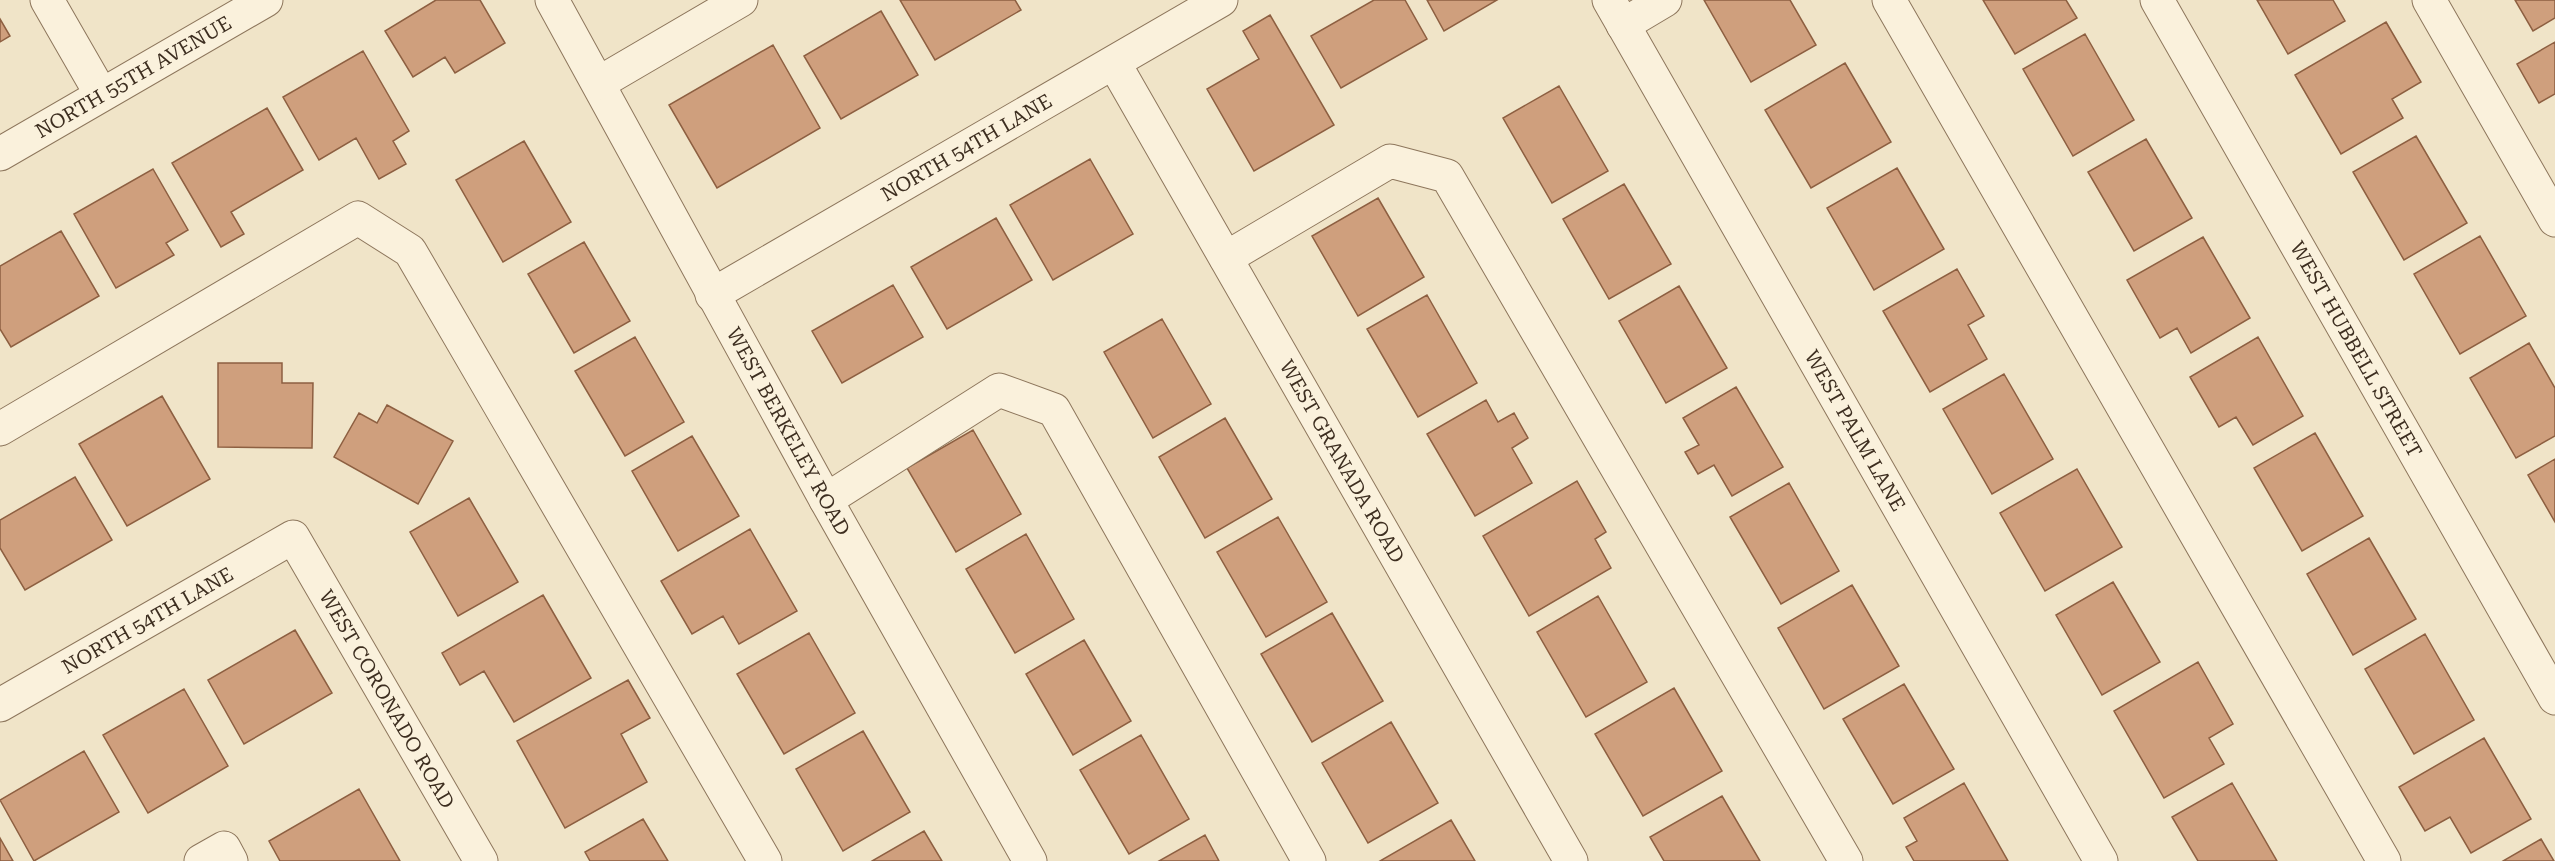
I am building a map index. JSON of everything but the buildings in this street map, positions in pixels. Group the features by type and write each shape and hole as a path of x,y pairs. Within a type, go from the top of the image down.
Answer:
{"street":[{"path":"47,0 102,94"},
{"name":"NORTH 55TH AVENUE","path":"0,154 266,0"},
{"name":"WEST BERKELEY ROAD","path":"552,0 712,295 1030,861"},
{"path":"599,83 741,0"},
{"name":"NORTH 54TH LANE","path":"712,295 1221,0"},
{"path":"1616,12 1665,0"},
{"path":"1889,0 2384,861"},
{"name":"WEST HUBBELL STREET","path":"2157,0 2555,698"},
{"path":"2428,0 2555,220"},
{"name":"WEST PALM LANE","path":"1616,12 2101,861"},
{"name":"WEST GRANADA ROAD","path":"1114,63 1571,861"},
{"path":"1226,258 1390,161 1447,176 1846,861"},
{"path":"0,429 358,218 410,251 765,861"},
{"path":"826,500 999,390 1054,410 1309,861"},
{"name":"NORTH 54TH LANE","path":"0,705 293,537"},
{"name":"WEST CORONADO ROAD","path":"293,537 481,861"},
{"path":"201,861 224,848 231,861"}]}
